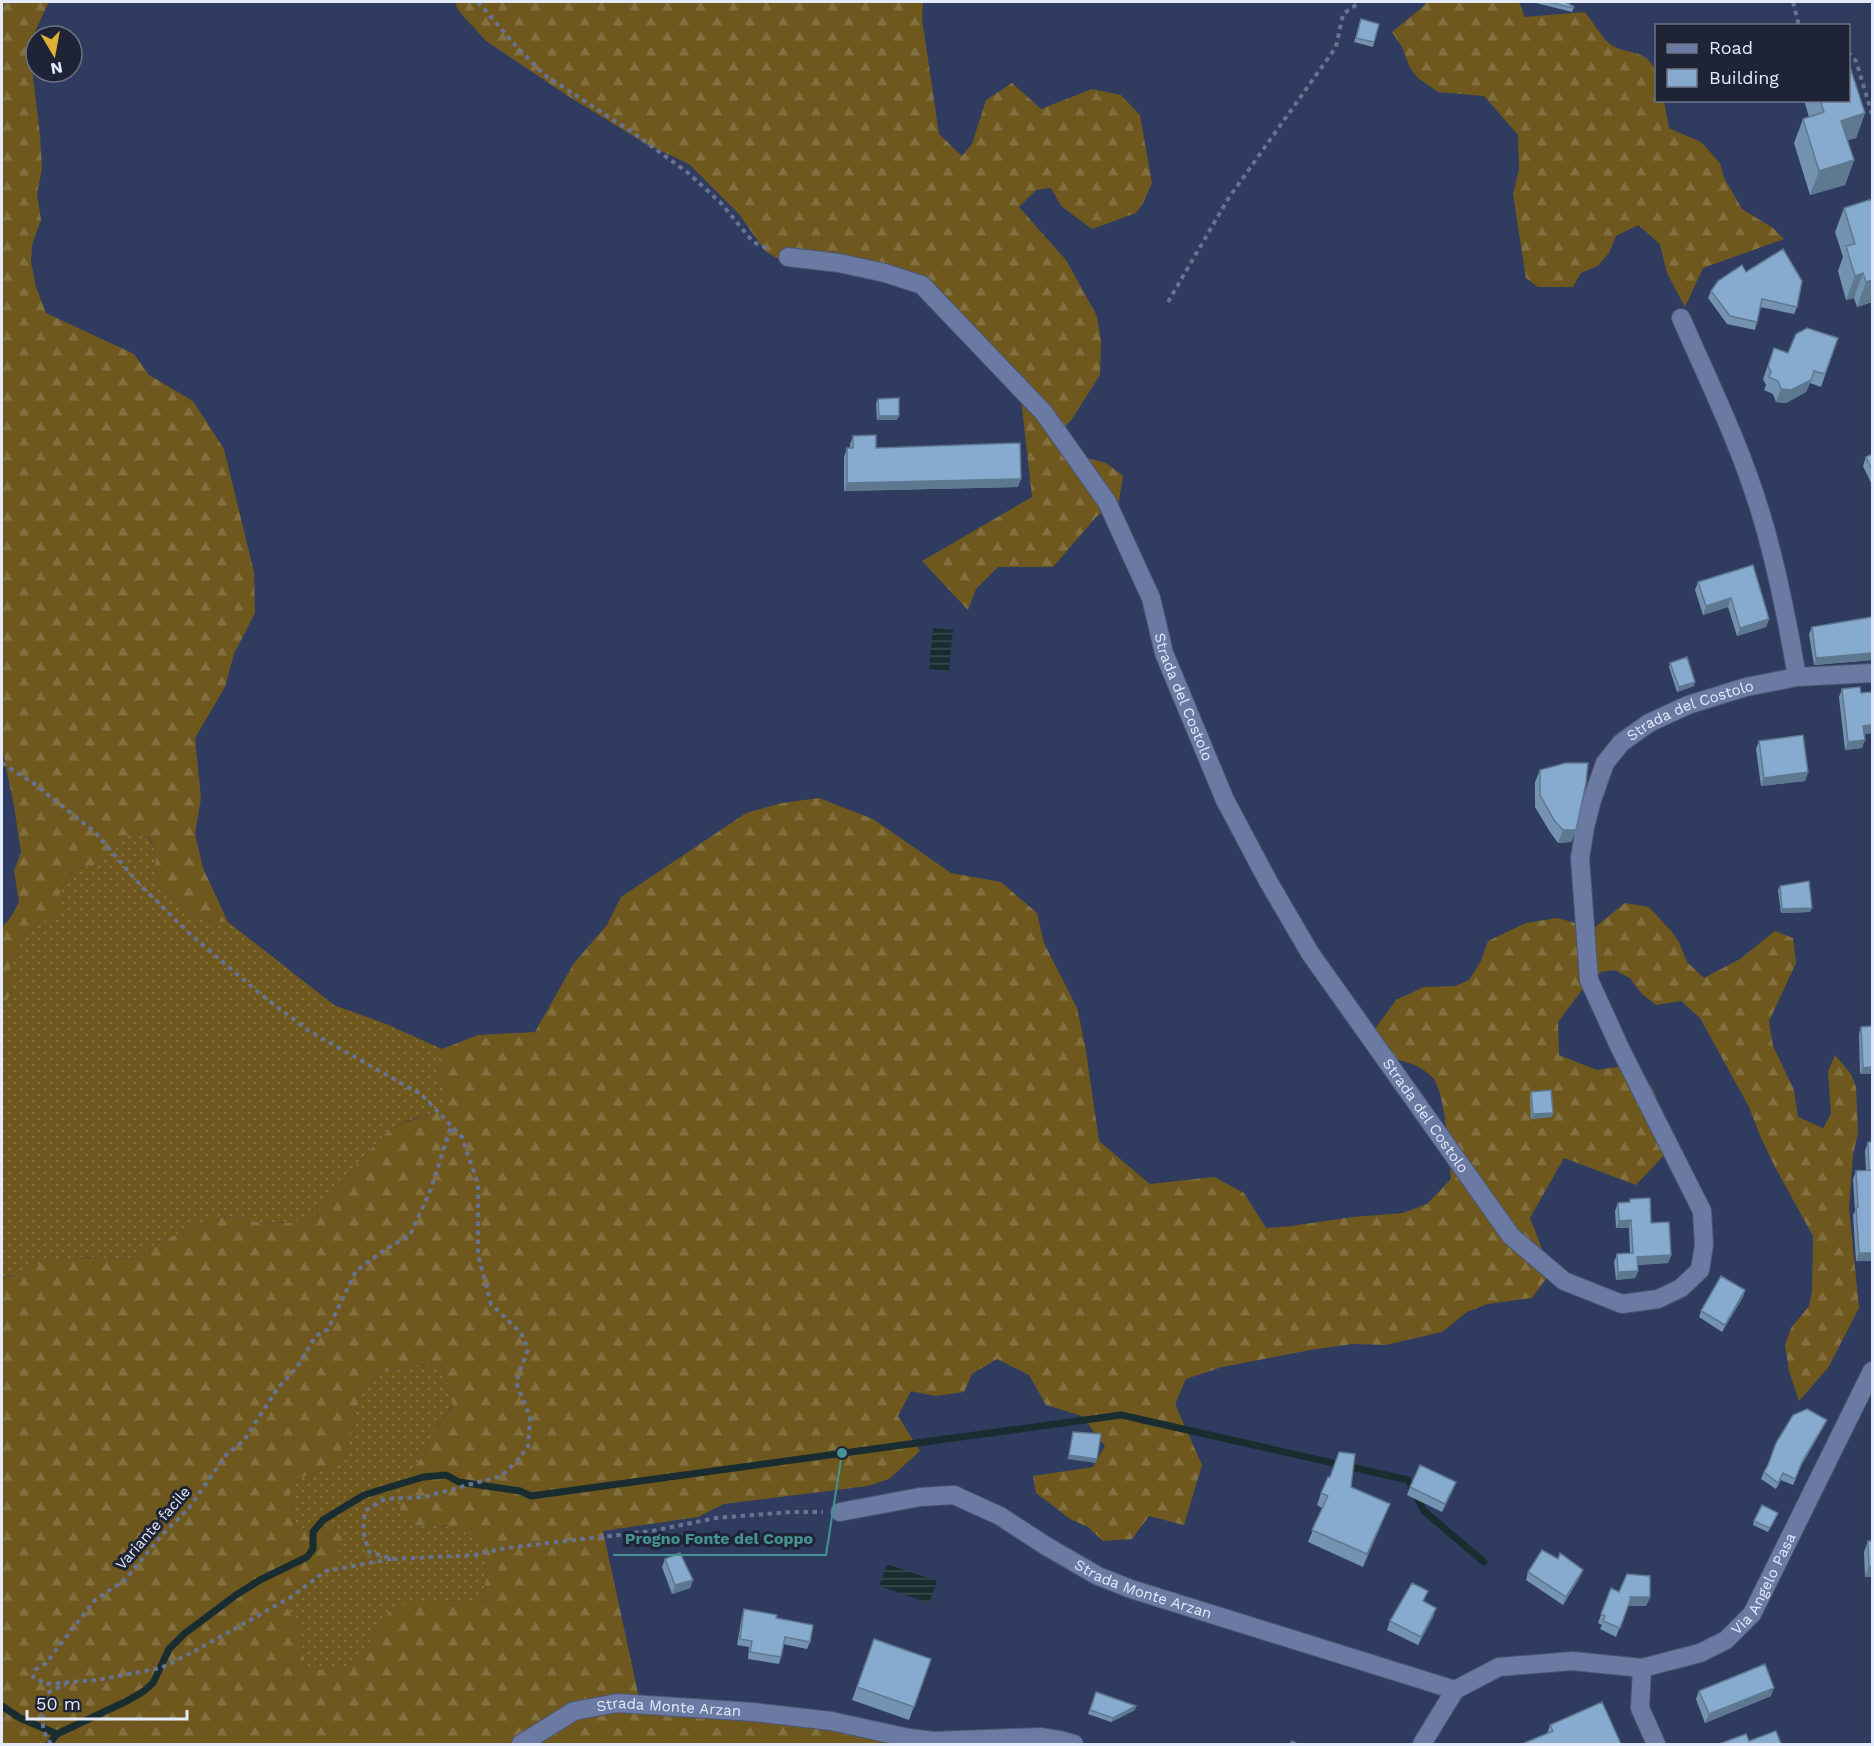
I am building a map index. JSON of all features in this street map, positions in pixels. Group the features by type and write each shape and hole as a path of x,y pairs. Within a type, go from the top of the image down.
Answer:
{"street":[{"name":"Strada del Costolo","path":"788,257 839,263 885,273 922,285 1044,413 1107,502 1151,598 1164,653 1225,800 1310,953 1511,1236 1564,1281 1622,1304 1658,1299 1681,1287 1700,1270 1704,1245 1702,1211 1620,1048 1589,980 1580,858 1592,800 1605,763 1621,742 1650,723 1700,701 1746,687 1797,677 1872,673"},
{"path":"1681,318 1736,443 1763,519 1783,598 1797,677"},
{"name":"Via Angelo Pasa","path":"1642,1668 1700,1653 1726,1640 1752,1614 1872,1371"},
{"name":"Strada Monte Arzan","path":"840,1512 920,1497 954,1495 1000,1516 1098,1576 1131,1589 1455,1690"},
{"path":"1422,1744 1455,1690 1499,1667 1572,1661 1642,1668 1640,1708 1656,1744"},
{"name":"Strada Monte Arzan","path":"521,1744 574,1711 617,1703 753,1712 831,1721 933,1741 1040,1737 1074,1744"}],"path":[{"path":"478,2 543,74 632,132 687,172 721,203 753,242 788,257"},
{"path":"1168,302 1228,199 1336,47 1344,14 1360,2"},
{"path":"1793,2 1798,24"},
{"path":"1850,54 1856,61 1872,114"},
{"path":"2,763 33,783 95,832 141,886 190,934 259,993 309,1031 422,1095 462,1137 478,1184 478,1255 492,1304 521,1333 528,1349 516,1382 530,1417 528,1447 501,1476 424,1497 385,1499 365,1510 363,1531 369,1552 394,1559"},
{"name":"Variante facile","path":"451,1125 431,1189 410,1235 356,1271 328,1329 316,1336 297,1367 278,1388 244,1440 226,1455 189,1508 162,1535 125,1580 95,1600 46,1663 35,1670 33,1677 46,1684 70,1683 161,1668 291,1597 326,1571 394,1559 474,1555 506,1548 652,1531 716,1518 791,1512 840,1512"},
{"path":"51,1744 46,1737 42,1718 47,1693 70,1683"}],"green space":[{"path":"2,2 49,2 39,24 24,24 24,84 34,84 42,168 37,194 41,220 32,245 31,262 36,287 46,313 134,354 149,375 193,401 224,449 254,572 255,613 234,654 225,687 195,738 201,798 195,834 203,868 228,922 215,922 196,917 157,885 156,852 149,837 127,836 116,843 104,860 96,865 78,869 67,877 61,888 59,913 29,930 11,959 9,975 12,993 2,1007 2,927 11,917 19,902 14,871 21,852 2,748"},
{"path":"455,2 923,2 922,19 939,134 962,156 972,144 986,100 1012,83 1041,109 1092,89 1121,95 1140,115 1152,183 1136,213 1092,229 1061,206 1051,188 1036,190 1019,207 1066,260 1097,316 1101,341 1100,375 1072,419 1054,440 1062,452 1106,463 1123,476 1119,501 1096,517 1053,567 998,567 976,589 968,610 922,561 1032,497 1021,399 923,294 889,277 785,263 765,251 739,214 689,164 648,145 571,98 486,41 458,10"},
{"path":"1426,2 1519,2 1525,17 1585,12 1611,45 1640,55 1652,64 1655,73 1655,102 1664,102 1669,128 1701,142 1720,163 1724,178 1742,209 1773,228 1784,239 1703,268 1685,307 1667,273 1660,244 1638,225 1616,236 1609,253 1598,266 1581,273 1573,287 1538,287 1526,278 1513,194 1519,170 1518,135 1484,96 1438,92 1418,78 1410,68 1402,47 1392,32"},
{"path":"819,798 873,819 951,873 1001,882 1037,913 1044,943 1077,1008 1085,1045 1099,1141 1150,1184 1214,1177 1244,1193 1266,1228 1403,1213 1427,1204 1451,1179 1441,1097 1433,1078 1415,1066 1382,1057 1372,1033 1396,1000 1424,987 1455,986 1469,980 1481,961 1488,941 1526,923 1557,918 1594,928 1625,903 1649,907 1679,942 1687,962 1704,978 1740,959 1775,931 1793,938 1796,963 1769,1021 1773,1046 1794,1090 1798,1117 1823,1128 1831,1114 1828,1072 1835,1055 1851,1074 1856,1087 1858,1133 1853,1155 1849,1207 1859,1308 1828,1368 1799,1401 1789,1371 1785,1345 1791,1328 1809,1306 1812,1292 1813,1236 1775,1167 1749,1107 1700,1018 1681,1001 1656,1005 1642,994 1630,978 1614,970 1601,972 1582,990 1558,1022 1559,1055 1597,1070 1623,1066 1652,1087 1661,1109 1669,1150 1636,1185 1564,1158 1530,1218 1551,1272 1532,1298 1488,1304 1467,1312 1442,1332 1385,1345 1353,1344 1316,1349 1222,1367 1186,1379 1175,1404 1202,1465 1184,1525 1149,1516 1132,1539 1103,1541 1088,1527 1070,1519 1036,1493 1033,1476 1093,1467 1105,1446 1082,1416 1046,1405 1029,1375 997,1359 972,1374 964,1392 935,1396 911,1391 898,1416 920,1451 889,1479 868,1486 724,1504 698,1517 603,1531 641,1707 803,1725 908,1744 2,1744 2,1278 48,1260 79,1257 136,1259 157,1243 197,1225 227,1216 257,1222 293,1223 316,1215 358,1163 389,1130 441,1110 446,1092 436,1068 442,1049 478,1035 535,1032 574,963 607,925 621,897 746,813 782,803","holes":["420,1364 443,1367 453,1406 436,1429 423,1456 405,1478 400,1511 410,1526 457,1529 480,1543 490,1560 481,1603 447,1600 395,1606 381,1621 364,1653 345,1668 306,1670 299,1627 280,1596 314,1581 328,1569 334,1561 344,1536 329,1527 310,1530 295,1526 290,1493 298,1479 344,1462 362,1387 385,1371"]},
{"path":"132,834 148,837 156,852 157,885 196,917 215,922 228,922 334,1005 386,1024 442,1049 436,1068 446,1092 441,1110 407,1121 389,1130 358,1163 316,1215 293,1223 257,1222 227,1216 197,1225 157,1243 136,1259 79,1257 2,1278 2,1007 12,993 9,975 11,959 29,930 58,913 58,895 64,880 77,869 96,865 108,854 117,840"},
{"path":"420,1364 443,1367 453,1405 436,1429 423,1456 405,1478 411,1526 457,1529 466,1532 480,1543 490,1560 481,1604 447,1600 381,1621 364,1653 346,1668 306,1670 299,1627 280,1596 321,1577 329,1527 310,1530 295,1526 290,1493 298,1479 344,1462 362,1387 385,1371"}],"shaded area":[{"path":"933,628 953,630 949,671 929,669"},
{"path":"887,1564 937,1581 929,1603 879,1586"}],"building":[{"path":"1549,2 1566,2 1574,7 1573,8"},
{"path":"1361,19 1379,24 1374,42 1356,38"},
{"path":"1850,67 1865,113 1841,121 1854,160 1819,171 1803,119 1824,112 1821,102 1850,102"},
{"path":"1872,199 1872,280 1866,282 1863,273 1855,276 1846,246 1855,244 1844,208"},
{"path":"1783,249 1802,281 1797,307 1762,299 1757,322 1730,316 1711,291 1718,281 1742,265 1746,272"},
{"path":"1807,328 1838,338 1825,374 1814,371 1811,380 1791,390 1781,389 1778,381 1769,377 1771,372 1768,366 1774,348 1788,353 1796,334"},
{"path":"899,398 899,416 879,416 878,399"},
{"path":"876,435 876,448 1020,443 1021,479 847,483 847,448 853,448 853,436"},
{"path":"1872,454 1872,470 1866,457"},
{"path":"1753,565 1769,619 1740,628 1731,598 1706,606 1698,582"},
{"path":"1872,617 1872,653 1816,658 1812,627"},
{"path":"1687,657 1695,682 1679,687 1670,663"},
{"path":"1860,687 1861,693 1872,692 1872,725 1863,726 1865,740 1848,742 1842,689"},
{"path":"1803,735 1808,772 1764,778 1759,741"},
{"path":"1566,763 1588,763 1576,830 1563,830 1554,820 1540,795 1540,770"},
{"path":"1809,881 1812,908 1782,909 1780,886"},
{"path":"1872,1026 1872,1067 1863,1068 1861,1027"},
{"path":"1551,1090 1553,1113 1533,1114 1531,1092"},
{"path":"1868,1142 1872,1142 1872,1170 1869,1170"},
{"path":"1872,1170 1872,1253 1859,1253 1856,1171"},
{"path":"1650,1198 1651,1223 1669,1222 1671,1255 1637,1257 1638,1271 1618,1272 1617,1254 1633,1253 1631,1220 1619,1221 1618,1203 1630,1202 1630,1199"},
{"path":"1721,1276 1745,1290 1725,1325 1701,1311"},
{"path":"1807,1409 1827,1420 1803,1460 1795,1479 1783,1473 1778,1483 1764,1472 1776,1443 1793,1415"},
{"path":"1073,1432 1101,1434 1097,1459 1069,1455"},
{"path":"1339,1452 1355,1454 1351,1487 1390,1504 1367,1554 1312,1530 1328,1496 1321,1493 1330,1477"},
{"path":"1420,1465 1456,1482 1445,1504 1410,1487"},
{"path":"1762,1505 1778,1513 1770,1528 1754,1521"},
{"path":"1868,1541 1872,1541 1872,1566 1869,1566"},
{"path":"1542,1550 1558,1559 1560,1553 1583,1570 1566,1597 1528,1572"},
{"path":"680,1553 693,1580 675,1585 665,1559"},
{"path":"1627,1574 1650,1576 1650,1597 1629,1597 1631,1598 1620,1628 1603,1621 1605,1616 1601,1614 1611,1588 1619,1592"},
{"path":"1412,1583 1428,1591 1423,1601 1436,1608 1421,1637 1390,1621"},
{"path":"744,1609 813,1625 810,1642 785,1637 781,1657 750,1652 752,1641 740,1639"},
{"path":"874,1639 931,1659 914,1707 857,1687"},
{"path":"1765,1664 1774,1688 1709,1714 1699,1691"},
{"path":"1096,1692 1136,1706 1113,1718 1090,1710"},
{"path":"1602,1702 1621,1744 1522,1744 1553,1731 1550,1725"},
{"path":"1776,1731 1781,1744 1719,1744 1746,1734 1749,1741"}],"waterway":[{"path":"49,1744 57,1734 144,1691 153,1683 169,1649 184,1634 236,1595 260,1580 307,1557 313,1549 313,1532 323,1520 364,1495 423,1477 446,1475 459,1482 520,1491 531,1496 1121,1415 1408,1480 1424,1511 1484,1562"},
{"path":"2,1706 20,1718 57,1734"}],"place":[{"name":"Progno Fonte del Coppo","path":"842,1453"}]}
